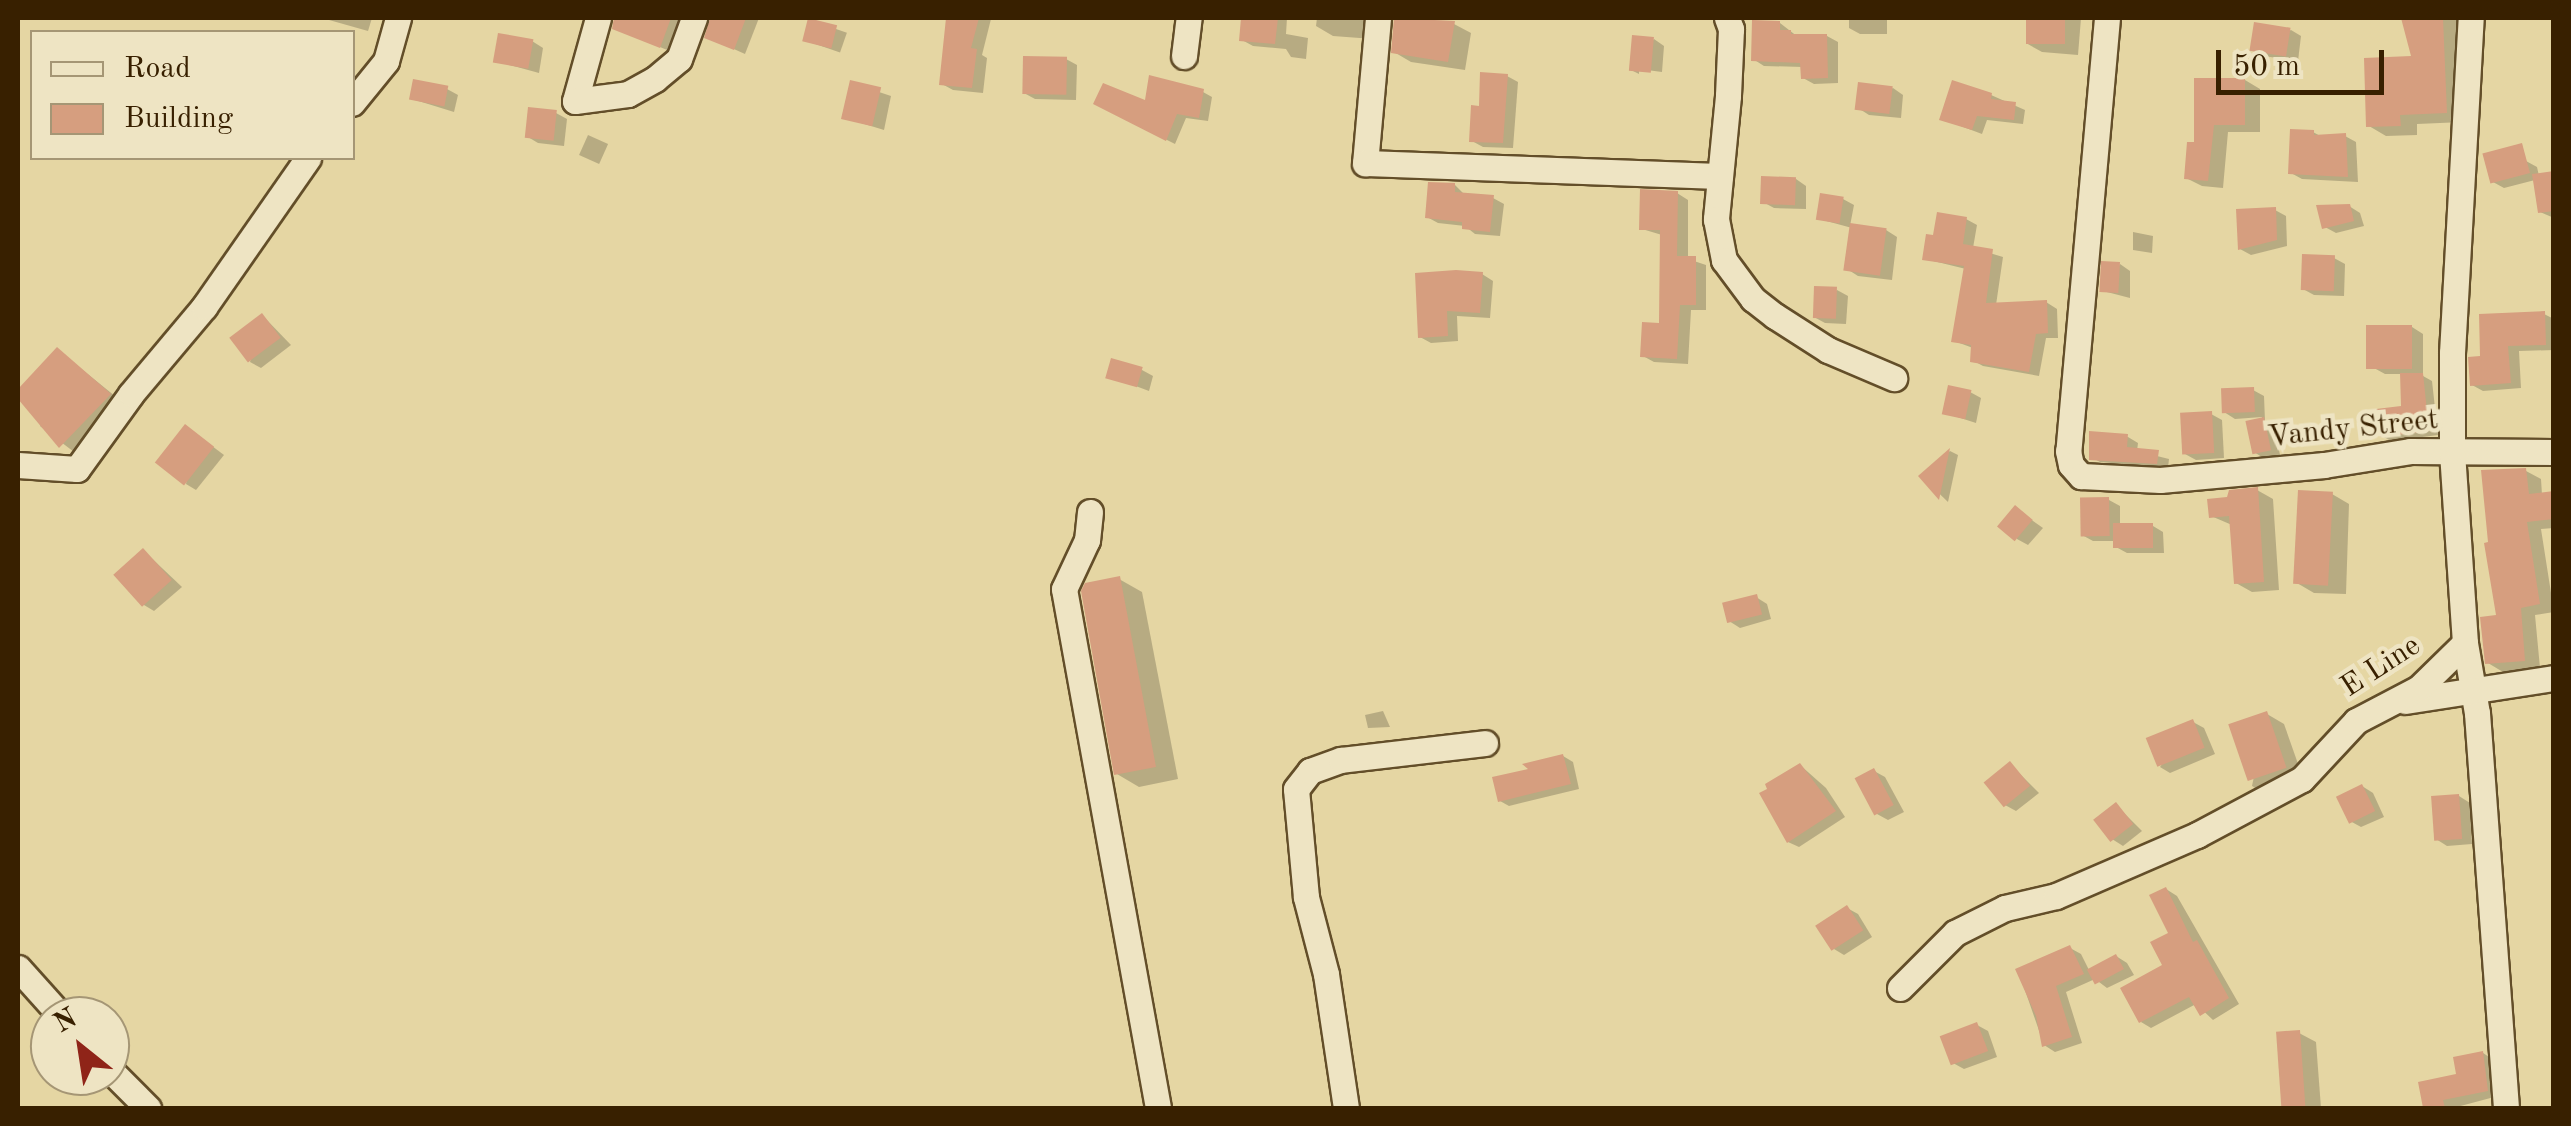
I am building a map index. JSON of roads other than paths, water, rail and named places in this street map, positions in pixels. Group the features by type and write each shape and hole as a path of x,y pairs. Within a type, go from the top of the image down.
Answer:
{"street":[{"path":"355,100 386,61 398,18"},
{"path":"598,18 576,101 628,94 656,79 678,59 694,18"},
{"path":"1184,56 1188,18"},
{"path":"1378,18 1365,163 1720,176"},
{"path":"1727,18 1729,80 1717,236 1736,280 1753,299 1797,331 1894,378"},
{"name":"Vandy Street","path":"2107,18 2068,451 2071,465 2081,476 2160,480 2452,451 2554,452"},
{"name":"E Line","path":"1900,988 1955,933 2005,908 2056,896 2197,835 2302,779 2356,721 2419,688 2465,643 2452,451 2452,354 2472,18"},
{"path":"18,465 77,469 131,394 204,307 307,160"},
{"path":"1090,512 1087,540 1064,589 1158,1108"},
{"path":"2465,643 2506,1108"},
{"path":"2389,704 2554,678"},
{"path":"1346,1108 1326,974 1306,897 1296,788 1310,771 1342,760 1486,743"},
{"path":"18,968 43,996"},
{"path":"130,1090 148,1108"}]}
